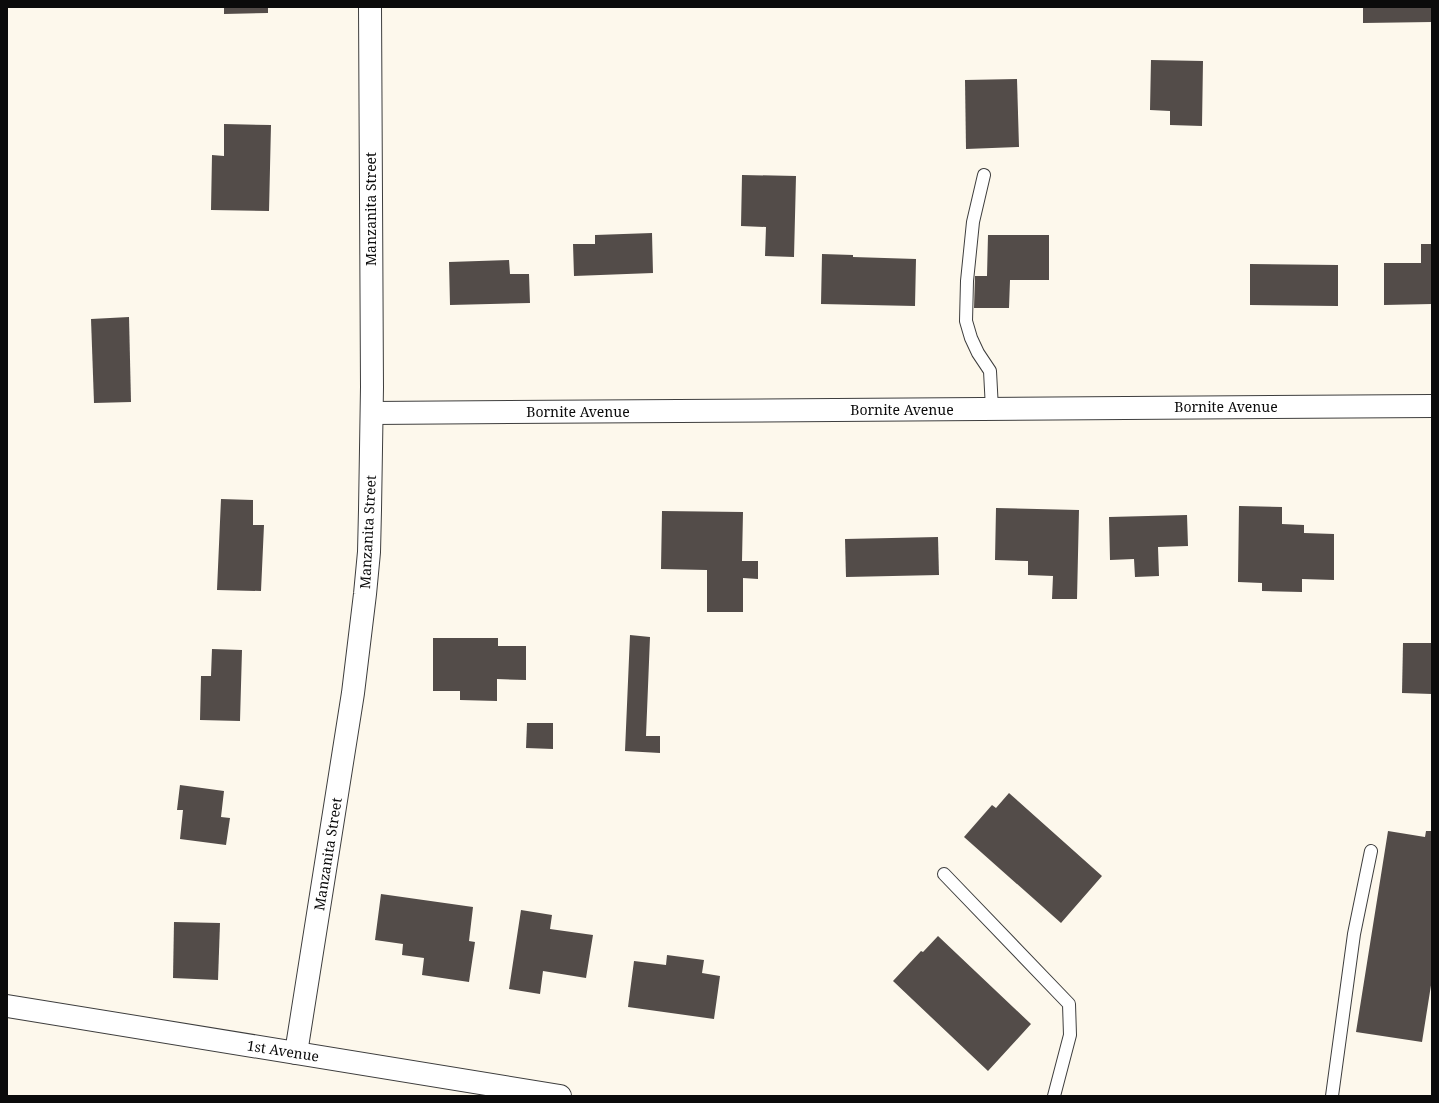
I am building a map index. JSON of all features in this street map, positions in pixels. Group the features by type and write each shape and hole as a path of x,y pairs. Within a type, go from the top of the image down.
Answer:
{"street":[{"name":"Manzanita Street","path":"296,1053 360,640 369,552 372,413 370,7"},
{"name":"Bornite Avenue","path":"372,413 1432,406"},
{"name":"1st Avenue","path":"7,1006 560,1096"}],"lane":[{"path":"984,175 973,222 967,281 966,321 975,348 990,370 992,409"},
{"path":"1332,1096 1354,934 1371,851"},
{"path":"944,874 1069,1004 1070,1035 1054,1096"}],"building":[{"path":"224,7 268,7 268,13 224,14"},
{"path":"1363,7 1432,7 1432,22 1363,23"},
{"path":"1151,60 1203,61 1202,126 1170,125 1170,111 1150,110"},
{"path":"1017,79 1019,147 966,149 965,80"},
{"path":"224,124 271,125 269,211 211,210 212,155 224,156"},
{"path":"742,175 796,176 794,257 765,256 766,227 741,226"},
{"path":"652,233 653,273 574,276 573,244 595,244 595,235"},
{"path":"988,235 1049,235 1049,280 1010,280 1009,308 974,308 975,276 987,276"},
{"path":"1421,244 1432,244 1432,304 1384,305 1384,263 1421,263"},
{"path":"822,254 853,255 853,257 916,259 915,306 821,304"},
{"path":"509,260 510,274 529,274 530,303 450,305 449,262"},
{"path":"1250,264 1338,265 1338,306 1250,305"},
{"path":"129,317 131,402 94,403 91,319"},
{"path":"221,499 253,500 253,525 264,525 261,591 217,590"},
{"path":"1239,506 1282,507 1282,524 1304,525 1304,533 1334,534 1334,580 1302,579 1302,592 1262,591 1262,583 1238,582"},
{"path":"996,508 1079,510 1077,599 1052,599 1053,576 1028,575 1028,561 995,560"},
{"path":"662,511 743,512 742,561 758,561 758,579 743,578 743,612 707,612 707,570 661,569"},
{"path":"1187,515 1188,546 1158,547 1159,576 1135,577 1134,559 1110,560 1109,517"},
{"path":"938,537 939,575 846,577 845,539"},
{"path":"630,635 650,637 646,736 660,736 660,753 625,751"},
{"path":"433,638 498,638 498,646 526,646 526,680 497,679 497,701 460,700 460,691 433,691"},
{"path":"1403,643 1432,643 1432,694 1402,693"},
{"path":"212,649 242,650 240,721 200,720 201,676 211,676"},
{"path":"527,723 553,723 553,749 526,748"},
{"path":"180,785 224,791 221,817 230,818 226,845 180,839 183,810 177,810"},
{"path":"1009,793 1102,876 1061,923 964,837 992,805 996,808"},
{"path":"1388,831 1425,837 1426,831 1432,831 1432,979 1422,1042 1356,1032"},
{"path":"381,894 473,907 469,941 475,942 469,982 422,975 424,958 402,955 403,944 375,940"},
{"path":"521,910 552,915 550,929 593,935 586,978 543,971 540,994 509,989"},
{"path":"174,922 220,923 218,980 173,978"},
{"path":"938,936 1031,1024 988,1071 893,981 921,951 923,952"},
{"path":"667,955 704,960 702,973 720,976 714,1019 628,1007 634,961 666,965"}]}
